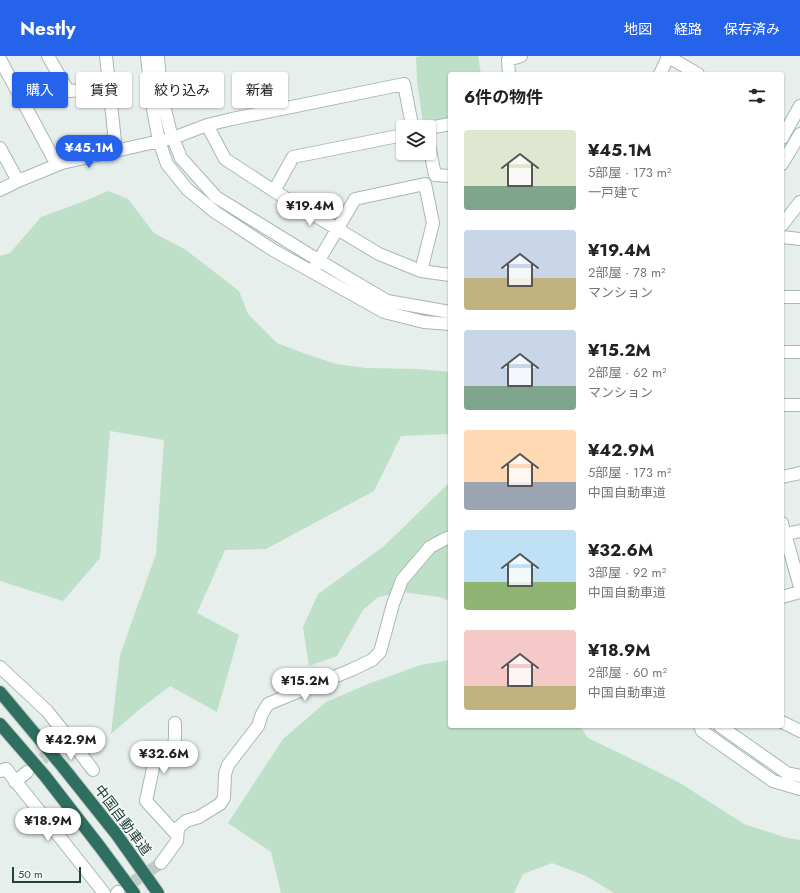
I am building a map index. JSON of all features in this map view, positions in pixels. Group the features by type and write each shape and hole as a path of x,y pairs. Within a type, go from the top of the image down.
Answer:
{"highway":[{"name":"中国自動車道","path":"0,692 108,824 158,893"},
{"path":"0,724 45,776 134,893"}],"street":[{"path":"48,56 68,91 76,91"},
{"path":"106,56 108,72"},
{"path":"147,56 152,104 160,141 167,164 188,189 215,212 273,250 384,312 424,322 448,324"},
{"path":"158,56 161,93 170,130 181,158 216,197 387,301 448,312"},
{"path":"509,72 508,60 522,56"},
{"path":"661,72 668,56 695,72"},
{"path":"0,59 57,166"},
{"path":"0,190 62,163 173,138 207,125 232,119 404,84 411,120"},
{"path":"784,161 800,134 787,124 800,106"},
{"path":"112,108 116,151"},
{"path":"436,127 448,124"},
{"path":"207,125 225,159 274,191 379,254 421,271 448,274"},
{"path":"274,191 293,157 396,136"},
{"path":"0,148 18,181"},
{"path":"432,160 435,174 448,176"},
{"path":"312,272 355,199 425,184 433,223 421,271"},
{"path":"784,222 800,202"},
{"path":"784,237 800,239"},
{"path":"784,297 800,297"},
{"path":"784,352 800,352"},
{"path":"784,405 800,405"},
{"path":"784,477 800,473"},
{"path":"784,531 800,531"},
{"path":"784,534 800,587"},
{"path":"161,863 176,842 178,828 186,821 199,817 220,804 224,798 225,774 228,765 258,726 262,714 268,704 372,660 380,652 393,604 402,580 430,547 448,538"},
{"path":"784,596 800,592"},
{"path":"0,667 47,711 64,741 93,770"},
{"path":"175,723 174,744 171,748 162,750 156,754 146,801 177,835"},
{"path":"784,723 800,731"},
{"path":"701,728 702,731 773,781 800,789"},
{"path":"723,728 787,773 800,776"},
{"path":"0,771 6,769 104,893"},
{"path":"15,782 26,772"}],"green space":[{"path":"478,56 481,72 448,72 448,118 436,121 422,120 417,81 416,57"},
{"path":"108,191 128,199 154,233 186,250 239,291 248,314 277,343 336,364 366,368 418,369 448,372 448,434 401,436 374,491 266,549 225,550 197,613 239,635 217,712 170,686 111,734 120,655 156,554 164,440 110,431 100,558 63,601 0,581 0,256 10,253 41,217"},
{"path":"448,484 448,600 439,597 402,592 378,597 363,610 337,656 309,666 303,627 318,594 384,546"},
{"path":"448,660 448,728 581,728 588,738 680,783 744,824 784,837 800,840 800,893 614,893 586,876 552,863 523,874 514,893 281,893 271,852 228,823 283,739 326,702 368,684 420,665"}],"tunnel":[{"path":"28,770 60,745"},
{"path":"118,892 161,863"}]}
